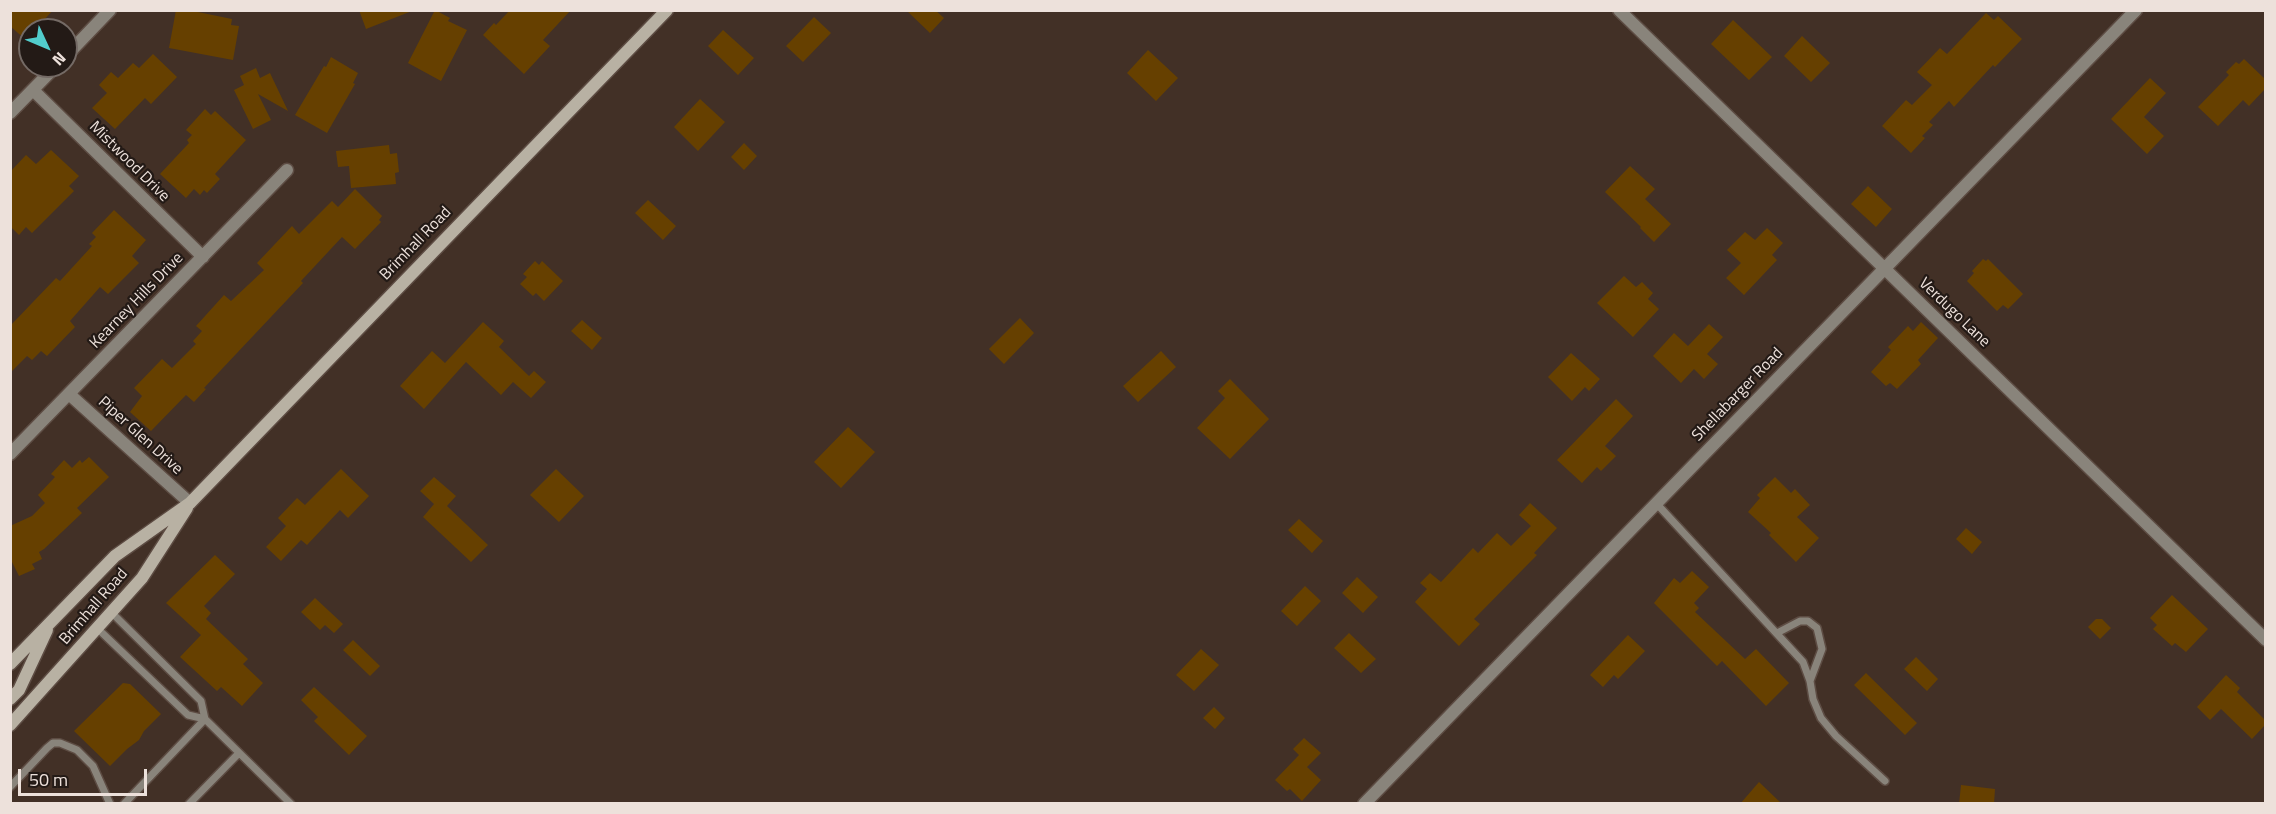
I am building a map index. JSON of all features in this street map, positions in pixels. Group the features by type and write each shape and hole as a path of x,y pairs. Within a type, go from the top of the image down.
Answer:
{"street":[{"path":"78,43 110,10"},
{"name":"Brimhall Road","path":"10,664 115,556 190,503 667,10"},
{"name":"Verdugo Lane","path":"1619,10 2265,640"},
{"name":"Shellabarger Road","path":"1364,804 2136,10"},
{"path":"10,113 44,78"},
{"name":"Mistwood Drive","path":"33,90 203,257"},
{"name":"Kearney Hills Drive","path":"10,454 287,170"},
{"name":"Piper Glen Drive","path":"69,394 190,503"},
{"name":"Brimhall Road","path":"10,725 142,578 190,503"},
{"path":"10,699 19,690 52,621"}],"lane":[{"path":"1656,503 1803,662 1810,681 1813,699 1821,718 1836,736 1885,782"},
{"path":"111,612 201,701 205,719"},
{"path":"1777,633 1800,621 1808,621 1818,628 1822,649 1810,681"},
{"path":"97,628 188,715 205,719 291,804"},
{"path":"124,804 205,719"},
{"path":"10,787 47,748 53,743 60,743 77,750 93,766 110,804"},
{"path":"189,804 239,753"}],"building":[{"path":"10,10 53,10 46,18 18,18 18,33 10,26"},
{"path":"176,10 188,10 232,19 231,25 239,26 233,60 169,48"},
{"path":"359,10 411,10 412,11 366,29"},
{"path":"435,10 450,18 448,21 467,30 441,81 408,63"},
{"path":"510,10 571,10 543,40 550,46 524,74 483,35"},
{"path":"906,10 935,10 944,18 930,33"},
{"path":"1986,13 1994,20 1998,16 2022,39 1995,67 1993,65 1954,107 1949,101 1929,122 1933,125 1922,136 1925,138 1911,153 1882,126 1906,100 1912,105 1932,85 1917,72 1940,48 1947,54"},
{"path":"814,17 831,33 803,62 786,46"},
{"path":"1733,20 1772,57 1749,80 1711,44"},
{"path":"723,30 754,58 738,75 708,46"},
{"path":"1802,36 1830,63 1811,82 1784,56"},
{"path":"1148,50 1178,78 1156,101 1127,73"},
{"path":"153,54 177,77 151,104 145,98 115,129 92,108 107,93 99,85 111,72 118,78 133,63 139,68"},
{"path":"331,57 358,73 353,83 355,84 327,133 295,115"},
{"path":"2244,59 2265,79 2265,89 2249,106 2243,100 2218,126 2198,107 2229,75 2226,72 2236,62 2239,64"},
{"path":"256,68 260,78 270,73 288,111 258,94 271,120 253,129 234,90 244,85 240,76"},
{"path":"2150,78 2166,93 2144,117 2164,136 2147,154 2111,119"},
{"path":"700,99 725,122 698,151 674,127"},
{"path":"205,109 211,115 215,111 246,140 215,174 220,179 207,193 204,190 200,195 194,189 186,198 160,174 189,143 187,140 192,135 186,130"},
{"path":"744,143 757,156 744,170 731,157"},
{"path":"389,145 390,154 397,153 399,172 395,173 396,184 351,188 349,166 338,167 336,151"},
{"path":"51,150 79,176 69,186 74,191 32,233 26,227 19,235 10,226 10,172 26,155 36,164"},
{"path":"1630,166 1655,189 1645,199 1671,224 1654,242 1605,192"},
{"path":"1868,186 1892,209 1876,227 1851,204"},
{"path":"355,189 382,216 379,220 381,222 355,249 342,237 301,281 303,283 204,388 206,389 194,402 186,395 151,431 130,412 142,396 134,388 162,359 172,368 196,344 193,341 202,331 196,326 224,295 231,301 264,270 257,263 292,226 299,234 332,201 338,207"},
{"path":"648,200 676,226 663,240 635,213"},
{"path":"114,210 146,240 132,256 139,263 108,294 100,287 70,321 75,327 47,356 41,351 32,360 27,356 10,373 10,326 56,278 60,281 92,246 89,244 96,237 92,233"},
{"path":"1767,228 1783,243 1772,255 1777,260 1744,295 1726,278 1741,263 1727,250 1745,232 1755,240"},
{"path":"1983,259 1986,261 1988,259 2023,294 2008,309 2003,305 1997,311 1967,281 1974,273 1972,271"},
{"path":"535,261 539,265 542,261 563,281 544,301 536,293 533,296 520,284 527,277 523,274"},
{"path":"1624,276 1636,287 1642,282 1653,293 1648,299 1659,309 1633,337 1597,303"},
{"path":"1020,318 1034,333 1004,364 989,349"},
{"path":"582,320 602,338 592,350 571,331"},
{"path":"483,322 504,341 499,347 529,376 534,371 546,382 531,398 513,382 501,395 466,362 424,409 400,386 432,351 445,363"},
{"path":"1921,322 1938,338 1918,360 1921,364 1897,389 1890,383 1886,386 1871,372 1891,350 1888,347 1908,326 1913,331"},
{"path":"1709,324 1723,337 1707,354 1718,364 1704,379 1694,369 1681,383 1653,356 1674,333 1688,346"},
{"path":"1161,351 1176,367 1138,402 1123,386"},
{"path":"1571,353 1600,379 1589,391 1585,387 1572,401 1548,377"},
{"path":"1230,379 1269,419 1230,459 1197,428 1225,398 1218,391"},
{"path":"1616,399 1633,416 1605,446 1616,456 1601,471 1597,467 1582,483 1557,460"},
{"path":"848,427 875,452 841,488 814,462"},
{"path":"89,457 109,477 77,508 82,513 39,552 42,559 32,564 35,569 19,576 10,558 10,526 32,516 45,503 38,495 55,477 51,474 64,460 72,468 80,460 82,463"},
{"path":"341,469 369,496 348,518 340,510 307,545 301,540 281,561 266,547 286,526 278,518 297,498 305,505"},
{"path":"556,469 584,496 559,522 530,495"},
{"path":"434,477 456,496 447,506 488,545 471,562 423,517 434,504 420,491"},
{"path":"1775,477 1791,493 1795,489 1810,505 1797,517 1819,538 1796,562 1769,535 1771,533 1748,512 1760,498 1757,495"},
{"path":"1530,503 1557,528 1534,553 1537,555 1474,619 1480,624 1459,646 1415,602 1427,589 1420,583 1430,573 1441,582 1473,548 1478,553 1497,533 1511,546 1531,526 1519,515"},
{"path":"1299,519 1323,541 1312,553 1288,530"},
{"path":"1966,528 1982,542 1972,554 1956,539"},
{"path":"215,555 235,574 204,606 211,613 206,619 248,659 243,664 263,683 242,706 221,687 217,691 180,657 201,635 166,603"},
{"path":"1692,571 1709,587 1694,603 1699,608 1695,612 1745,659 1756,649 1789,683 1766,706 1722,661 1717,666 1654,603 1674,578 1680,583"},
{"path":"1357,577 1378,597 1363,613 1342,593"},
{"path":"1305,586 1321,601 1297,626 1281,611"},
{"path":"2172,595 2208,629 2186,652 2175,643 2172,646 2153,629 2157,625 2150,618"},
{"path":"315,598 343,624 334,633 325,625 320,630 301,612"},
{"path":"2096,619 2102,619 2111,628 2100,639 2088,627"},
{"path":"1349,633 1376,659 1361,673 1334,648"},
{"path":"1628,635 1645,651 1618,679 1614,675 1603,687 1590,675"},
{"path":"353,640 380,666 370,676 343,650"},
{"path":"1201,649 1219,665 1194,691 1176,675"},
{"path":"1916,657 1938,679 1927,691 1904,669"},
{"path":"1866,673 1917,723 1905,735 1854,685"},
{"path":"2226,675 2240,688 2237,692 2265,720 2265,725 2252,739 2221,709 2210,720 2197,707"},
{"path":"123,683 130,684 161,714 144,731 139,740 110,766 74,731"},
{"path":"314,687 367,736 349,755 314,721 318,717 301,700"},
{"path":"1214,707 1225,718 1215,729 1203,718"},
{"path":"1304,738 1321,753 1307,767 1321,780 1302,801 1290,789 1287,791 1275,780 1299,755 1293,749"},
{"path":"1759,782 1782,804 1740,804"},
{"path":"1961,785 1995,789 1994,804 1959,804"}]}
